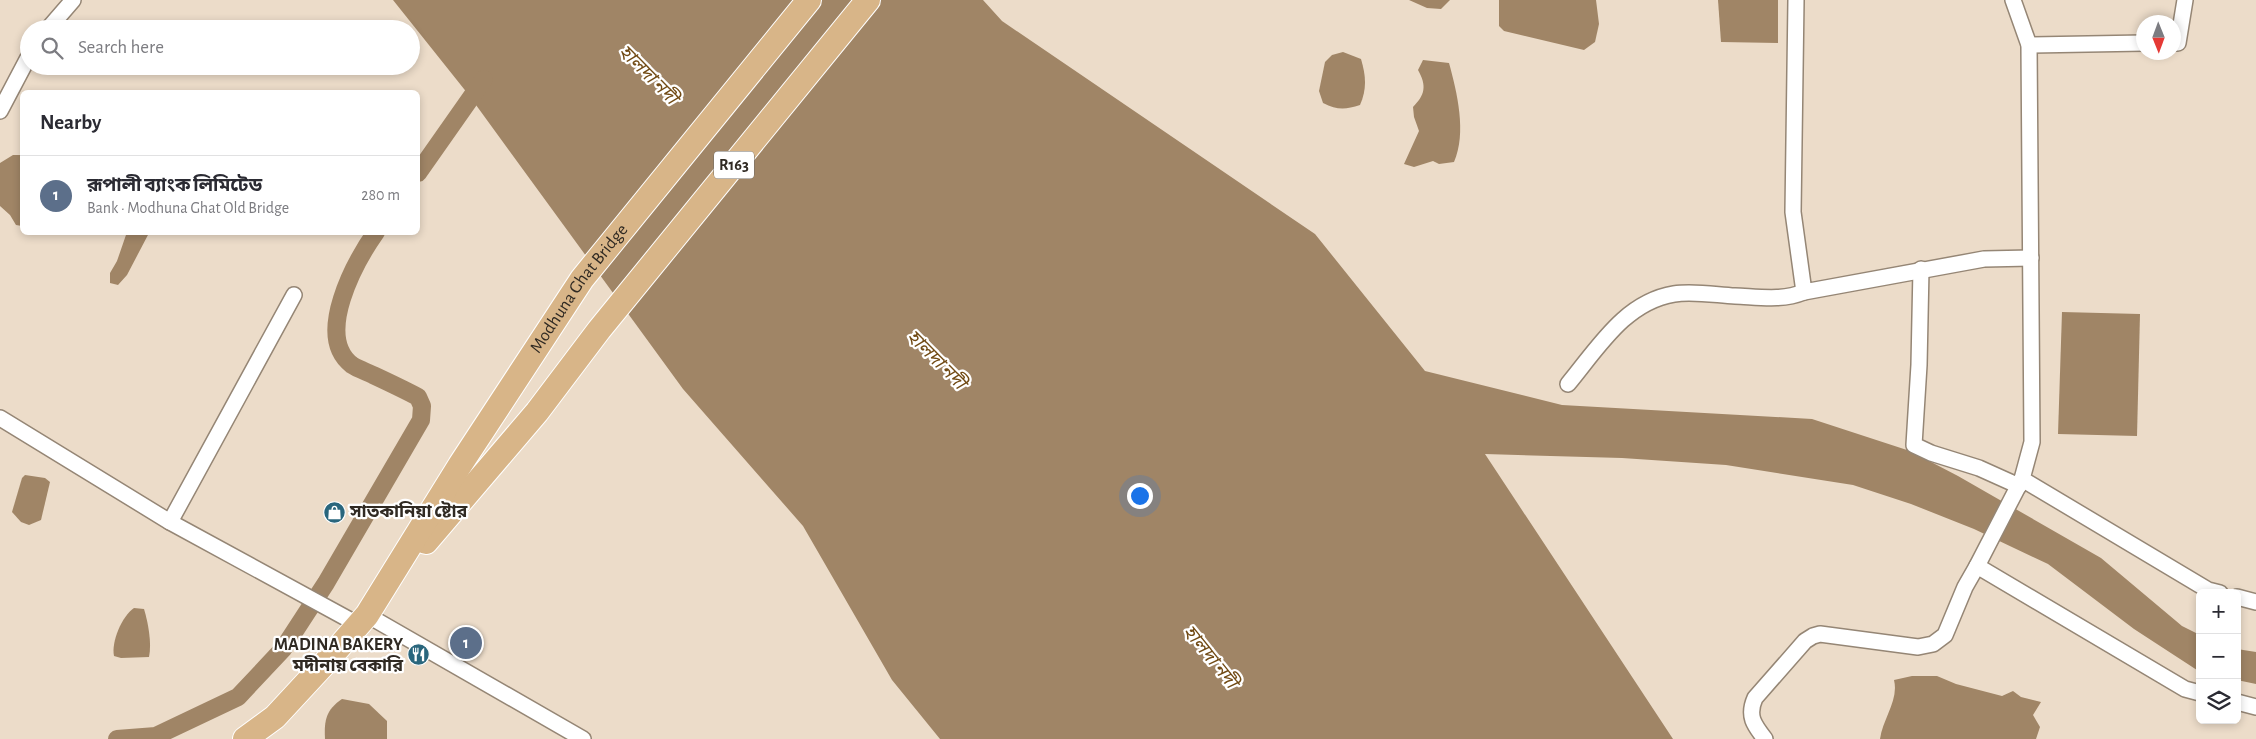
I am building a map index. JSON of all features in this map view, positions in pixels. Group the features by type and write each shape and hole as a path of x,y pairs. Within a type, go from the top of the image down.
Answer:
{"main road":[{"name":"Modhuna Ghat Bridge","path":"368,613 460,465 582,279 809,0"},
{"name":"R163","path":"245,739 275,717 368,613 537,412 599,330 868,0"}],"street":[{"path":"56,20 73,0"},
{"path":"1796,0 1793,212 1804,292"},
{"path":"1765,739 1753,724 1752,706 1755,698 1805,640 1820,634 1918,647 1933,644 1945,635 1965,587 2018,487 2032,442 2029,45 2013,0"},
{"path":"2181,27 2186,0"},
{"path":"2029,45 2136,43"},
{"path":"0,111 20,73"},
{"path":"1568,384 1621,321 1632,311 1648,302 1676,294 1791,297 1804,292 1921,269 1984,259 2031,258"},
{"path":"1921,269 1920,365 1914,445 1931,453 1979,468 2018,487 2206,589"},
{"path":"170,522 294,295"},
{"path":"0,418 170,522 368,613 583,739"},
{"path":"1977,566 2185,689 2196,692"},
{"path":"2241,598 2256,602"},
{"path":"2241,703 2256,707"}],"water":[{"name":"হালদা নদী","path":"393,0 983,0 1002,21 1315,234 1425,371 1562,405 1812,419 1910,451 1958,476 2101,558 2182,626 2196,633 2196,669 2134,629 2048,564 1974,529 1911,504 1853,485 1726,465 1622,458 1485,454 1673,739 940,739 892,680 803,526 683,389 468,94 420,34 420,20 409,20"},
{"path":"1409,0 1450,0 1441,9 1427,8"},
{"path":"1499,0 1596,0 1599,24 1595,42 1584,50 1504,31 1499,26"},
{"path":"1718,0 1778,0 1778,43 1721,42"},
{"path":"1343,52 1361,59 1364,71 1364,93 1360,105 1350,108 1333,107 1323,103 1319,91 1325,62 1332,55"},
{"path":"1423,60 1449,63 1458,99 1460,138 1454,162 1439,164 1433,161 1414,167 1404,164 1419,131 1413,107 1420,98 1424,86 1418,70"},
{"path":"13,155 20,155 20,226 16,225 10,215 0,206 0,163"},
{"path":"126,235 148,235 127,275 118,285 110,283 110,273 117,261"},
{"path":"2062,312 2140,314 2137,436 2058,434"},
{"path":"25,475 45,478 50,482 41,520 29,525 21,522 12,512 22,478"},
{"path":"134,608 144,609 149,633 149,657 121,658 114,656 114,644 118,630 125,617"},
{"path":"2241,650 2256,652 2256,684 2241,681"},
{"path":"1912,676 1937,676 1956,684 2002,696 2013,691 2021,697 2041,702 2033,715 2040,727 2036,739 1880,739 1893,702 1894,680"},
{"path":"342,699 369,704 387,721 387,739 325,739 325,726 329,711"}],"waterway":[{"path":"420,170 484,79"},
{"path":"117,739 156,736 238,697 283,649 326,583 421,420 422,406 418,397 352,365 341,352 337,336 337,318 342,299 358,261 374,235"}],"place":[{"name":"সাতকানিয়া ষ্টোর","path":"334,512"},
{"name":"রূপালী ব্যাংক লিমিটেড","path":"466,643"},
{"name":"MADINA BAKERY মদীনায় বেকারি","path":"419,655"}]}
